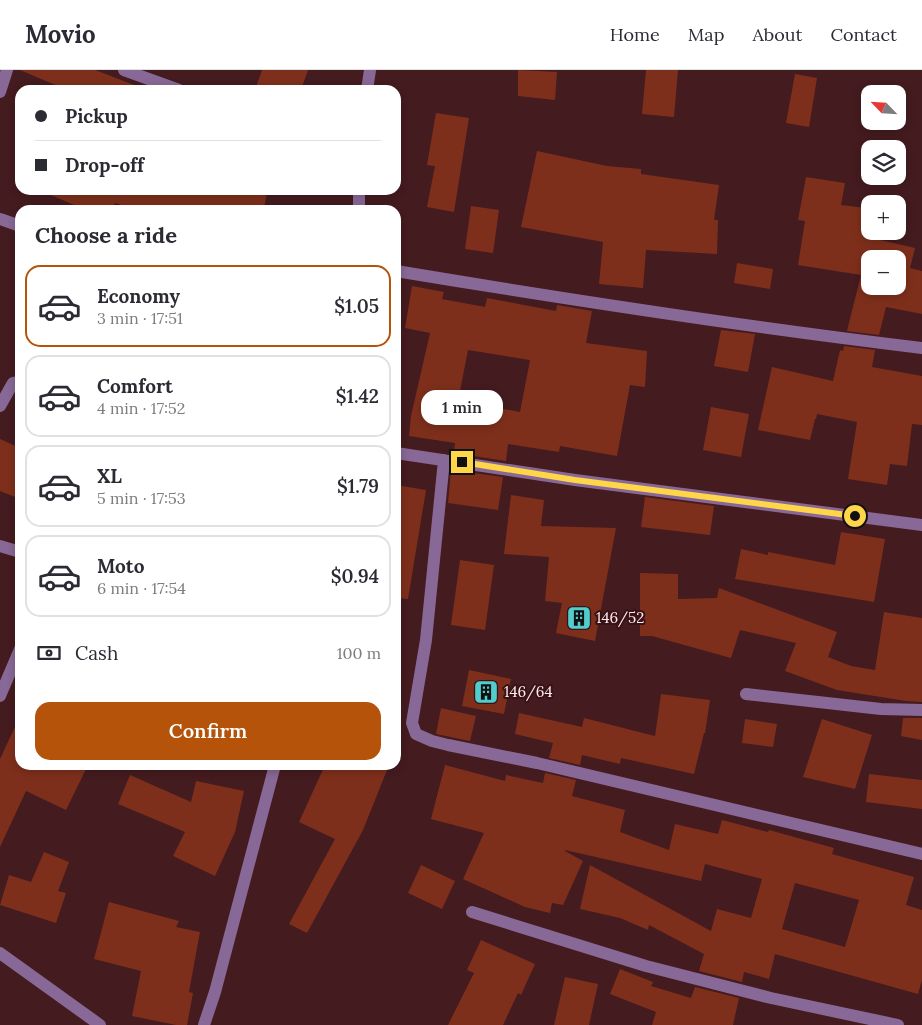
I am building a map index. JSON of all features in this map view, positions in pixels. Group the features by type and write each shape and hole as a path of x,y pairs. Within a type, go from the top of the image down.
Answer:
{"street":[{"path":"0,92 7,70"},
{"path":"124,70 165,85"},
{"path":"368,85 370,70"},
{"path":"0,219 15,224"},
{"path":"401,272 526,293 784,331 922,348"},
{"path":"0,406 13,383 15,383"},
{"path":"401,454 575,480 922,525"},
{"path":"444,460 426,640 412,723 416,734 448,745 537,763 922,854"},
{"path":"0,546 15,550"},
{"path":"0,696 15,661"},
{"path":"746,694 881,709 922,710"},
{"path":"204,1025 215,992 274,770"},
{"path":"472,912 646,966 771,998 898,1025"},
{"path":"0,953 100,1025"}],"building":[{"path":"20,70 95,70 134,85 55,85"},
{"path":"262,70 308,70 303,85 257,85"},
{"path":"518,70 557,72 555,100 518,96"},
{"path":"646,70 678,70 674,117 642,114"},
{"path":"795,74 817,78 809,127 786,123"},
{"path":"436,113 469,118 454,212 427,207 435,166 427,165"},
{"path":"537,151 607,166 641,169 641,174 719,185 714,220 718,220 717,254 646,250 643,288 599,284 603,242 521,227"},
{"path":"806,177 845,183 841,205 861,207 861,240 880,240 915,248 910,268 922,271 922,314 886,307 879,335 847,331 861,275 798,265 805,221 798,220"},
{"path":"51,195 266,195 265,205 121,205 115,203 114,205 74,205"},
{"path":"471,206 499,210 493,253 465,249"},
{"path":"737,263 773,269 770,289 734,283"},
{"path":"412,286 444,292 442,299 485,307 487,298 556,311 557,305 592,311 586,343 647,351 645,387 630,385 617,456 560,446 559,452 508,444 506,461 454,453 455,443 409,436 411,416 430,333 405,328","holes":["468,350 530,360 520,412 458,401"]},
{"path":"721,330 755,334 748,372 714,366"},
{"path":"844,346 875,350 872,367 922,376 922,425 912,424 907,466 890,464 887,485 848,479 857,422 817,414 810,440 758,430 772,367 833,381 840,350 843,351"},
{"path":"711,407 749,414 741,457 703,450"},
{"path":"0,439 15,446 15,497 0,491"},
{"path":"451,470 503,477 498,510 448,503"},
{"path":"401,486 426,490 408,599 401,598"},
{"path":"511,495 544,500 541,526 616,528 595,641 556,633 562,603 545,601 549,557 504,554"},
{"path":"645,497 714,506 710,535 641,527"},
{"path":"841,532 885,539 874,602 735,579 741,549 768,555 768,552 835,565"},
{"path":"460,560 494,565 485,630 451,625"},
{"path":"640,573 678,574 678,599 717,598 719,588 837,632 828,657 851,666 875,670 884,612 922,618 922,702 837,690 785,671 796,643 740,630 731,658 652,636 640,636"},
{"name":"146/64","path":"469,670 511,679 504,714 462,706"},
{"path":"661,694 710,700 705,733 694,774 621,758 620,764 582,755 580,765 549,758 553,743 515,734 519,713 582,727 584,718 655,736"},
{"path":"441,708 476,716 470,741 436,734"},
{"path":"903,718 922,718 922,740 901,736"},
{"path":"745,719 777,724 773,747 742,743"},
{"path":"822,719 872,735 855,789 803,777"},
{"path":"15,727 15,770 86,770 66,810 26,791 0,847 0,759"},
{"path":"445,765 505,781 506,775 543,783 545,773 576,780 572,796 625,810 620,832 669,850 675,824 718,834 722,820 768,832 769,830 834,848 832,854 914,877 906,905 922,910 922,980 918,994 775,954 769,979 744,972 742,982 699,971 704,954 649,925 648,930 620,918 580,909 590,865 711,931 717,909 751,918 762,879 705,864 701,881 565,850 583,861 563,905 552,903 550,913 525,907 463,879 484,833 431,819","holes":["795,883 859,900 845,947 782,929"]},
{"path":"323,770 387,770 363,830 307,933 289,924 335,839 299,822"},
{"path":"869,774 922,780 922,809 866,802"},
{"path":"130,775 191,802 196,781 244,791 235,832 215,876 173,856 185,832 118,804"},
{"path":"44,852 69,862 58,891 66,893 56,923 0,905 9,875 31,882"},
{"path":"421,865 455,881 442,909 408,893"},
{"path":"109,902 179,921 176,927 200,932 189,992 193,993 187,1025 176,1025 132,1016 141,971 94,959"},
{"path":"481,940 535,964 521,995 518,993 503,1025 448,1025 474,973 467,970"},
{"path":"620,969 653,982 651,986 691,998 695,987 739,998 733,1025 652,1025 656,1012 610,994"},
{"path":"565,977 598,984 589,1025 554,1025"}],"place":[{"name":"146/52","path":"579,618"},
{"name":"146/64","path":"486,692"}],"route":[{"path":"462,462 575,480 855,516"}]}
